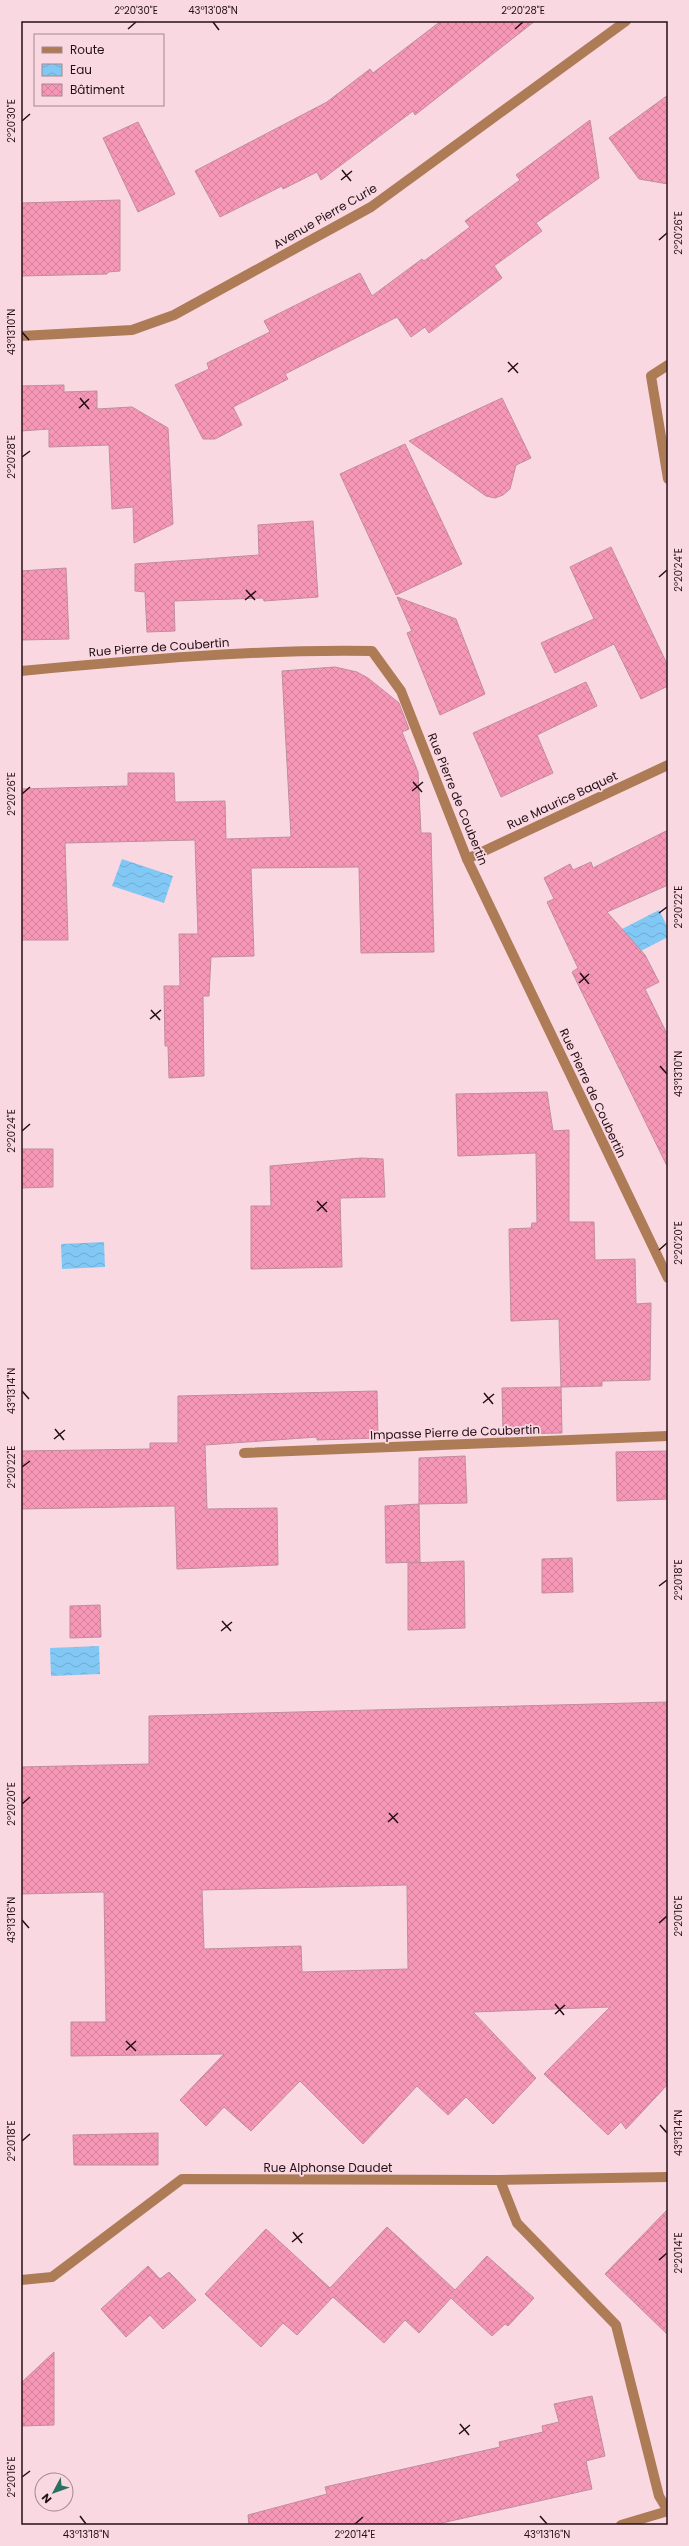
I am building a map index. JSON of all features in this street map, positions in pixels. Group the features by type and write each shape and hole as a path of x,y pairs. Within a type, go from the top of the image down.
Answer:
{"street":[{"name":"Avenue Pierre Curie","path":"21,336 132,330 174,315 371,207 626,21"},
{"path":"668,365 651,376 668,479"},
{"name":"Rue Pierre de Coubertin","path":"21,672 129,661 326,650 372,651 401,691 467,859 668,1278"},
{"name":"Rue Maurice Baquet","path":"467,859 668,765"},
{"name":"Impasse Pierre de Coubertin","path":"244,1453 668,1436"},
{"name":"Rue Alphonse Daudet","path":"21,2280 52,2277 182,2179 500,2180 668,2177"},
{"path":"500,2180 517,2223 616,2325 659,2496 668,2511 621,2525"}],"water":[{"path":"122,859 173,876 164,903 112,886"},
{"path":"659,910 668,928 668,937 635,954 622,929"},
{"path":"104,1242 105,1267 62,1269 61,1244"},
{"path":"99,1646 100,1674 51,1676 50,1648"}],"building":[{"path":"441,21 535,21 415,115 413,111 321,180 317,172 283,189 282,186 220,217 195,171 327,102 370,69 373,73"},
{"path":"668,95 668,184 639,179 609,138"},
{"path":"590,120 599,178 536,223 542,231 494,266 502,278 429,333 425,327 411,337 397,317 285,374 288,379 233,407 242,425 215,439 203,439 175,385 209,369 207,363 270,332 264,321 360,273 372,296 422,259 424,261 470,227 465,221 520,180 516,175"},
{"path":"138,122 175,194 138,212 103,138"},
{"path":"120,200 120,271 108,272 107,274 21,276 21,203"},
{"path":"64,385 64,392 97,391 97,409 132,407 168,428 173,524 134,543 133,507 112,509 109,445 49,447 49,429 21,431 21,386"},
{"path":"502,398 531,458 516,465 510,489 503,495 495,498 486,496 409,441"},
{"path":"405,444 462,564 396,595 340,474"},
{"path":"313,521 318,597 264,601 263,598 174,601 175,631 147,632 145,592 135,591 135,564 259,555 258,525"},
{"path":"611,547 668,666 668,686 641,699 614,644 555,673 541,643 594,619 570,567"},
{"path":"66,568 69,639 21,640 21,571"},
{"path":"397,597 456,619 485,694 440,715 407,633 412,631"},
{"path":"335,667 357,672 368,678 399,703 409,729 402,732 418,772 421,833 431,833 434,952 361,953 359,867 251,868 254,956 211,957 209,996 203,996 204,1076 169,1078 168,1046 165,1046 164,986 180,986 179,934 198,934 195,840 65,843 68,940 21,940 21,789 128,786 128,773 174,773 175,802 225,801 226,839 291,837 282,671"},
{"path":"586,682 597,706 537,735 553,773 501,797 473,733"},
{"path":"668,830 668,885 607,912 645,955 659,982 645,989 668,1036 668,1168 572,972 578,968 547,902 554,899 544,878 570,864 573,870 591,862 593,868"},
{"path":"547,1092 553,1131 569,1130 569,1222 594,1222 595,1260 635,1259 636,1304 651,1303 650,1380 602,1381 602,1386 561,1387 559,1319 511,1321 509,1229 531,1228 532,1223 537,1223 536,1153 458,1156 456,1094"},
{"path":"21,1149 53,1149 53,1187 21,1188"},
{"path":"361,1158 383,1159 385,1197 340,1198 342,1267 251,1269 251,1206 271,1206 270,1166"},
{"path":"561,1387 562,1433 503,1434 502,1388"},
{"path":"377,1391 378,1438 317,1440 317,1437 205,1445 207,1509 277,1508 278,1565 177,1569 175,1506 21,1509 21,1451 150,1449 150,1443 178,1443 178,1396"},
{"path":"668,1451 668,1499 617,1501 616,1452"},
{"path":"465,1456 467,1503 419,1504 419,1458"},
{"path":"419,1504 420,1562 386,1563 385,1506"},
{"path":"572,1558 573,1592 542,1593 542,1559"},
{"path":"464,1561 465,1628 408,1630 408,1563"},
{"path":"100,1605 101,1637 70,1638 70,1606"},
{"path":"668,1702 668,2084 626,2129 621,2122 608,2135 544,2074 610,2007 473,2012 536,2078 493,2124 466,2097 448,2115 417,2086 363,2144 300,2081 251,2131 224,2107 206,2126 180,2100 224,2054 71,2056 71,2022 106,2022 104,1892 21,1894 21,1767 149,1764 149,1716","holes":["407,1885 408,1969 302,1972 301,1946 204,1949 202,1890"]},
{"path":"158,2133 158,2165 74,2165 73,2135"},
{"path":"668,2209 668,2335 605,2274"},
{"path":"387,2227 455,2290 487,2256 534,2298 508,2326 505,2324 492,2336 451,2298 419,2333 405,2320 384,2343 333,2297 297,2335 283,2323 261,2347 205,2294 266,2229 330,2288"},
{"path":"148,2266 160,2279 169,2272 196,2300 163,2329 150,2315 126,2337 101,2309"},
{"path":"54,2352 54,2425 21,2426 21,2383"},
{"path":"592,2396 605,2456 586,2461 592,2489 433,2525 249,2525 248,2515 327,2494 325,2487 500,2447 499,2442 543,2432 542,2426 559,2422 554,2404"}]}
